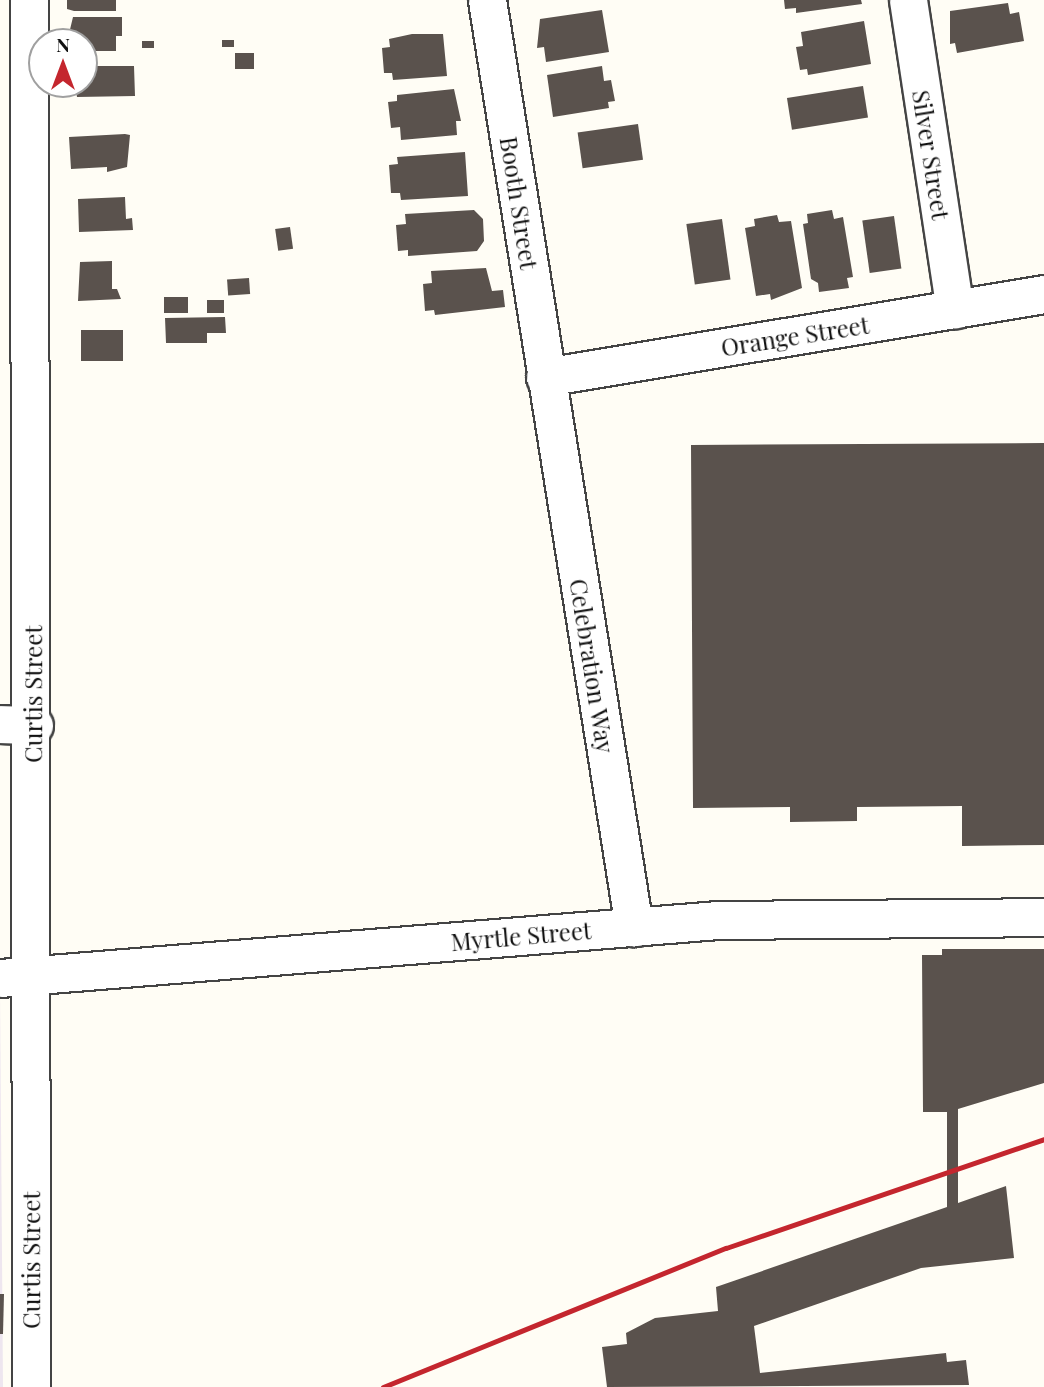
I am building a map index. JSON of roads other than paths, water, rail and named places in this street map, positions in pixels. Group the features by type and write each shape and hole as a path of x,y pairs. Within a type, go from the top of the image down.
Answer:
{"street":[{"name":"Curtis Street","path":"29,0 15,978 32,1387"},
{"name":"Booth Street","path":"487,0 548,392"},
{"name":"Silver Street","path":"908,0 955,309"},
{"name":"Orange Street","path":"548,392 955,309 1044,294"},
{"name":"Celebration Way","path":"548,392 634,927"},
{"name":"Myrtle Street","path":"15,978 727,920 1044,917"}],"railway":[{"path":"383,1387 726,1248 1044,1139"}]}
